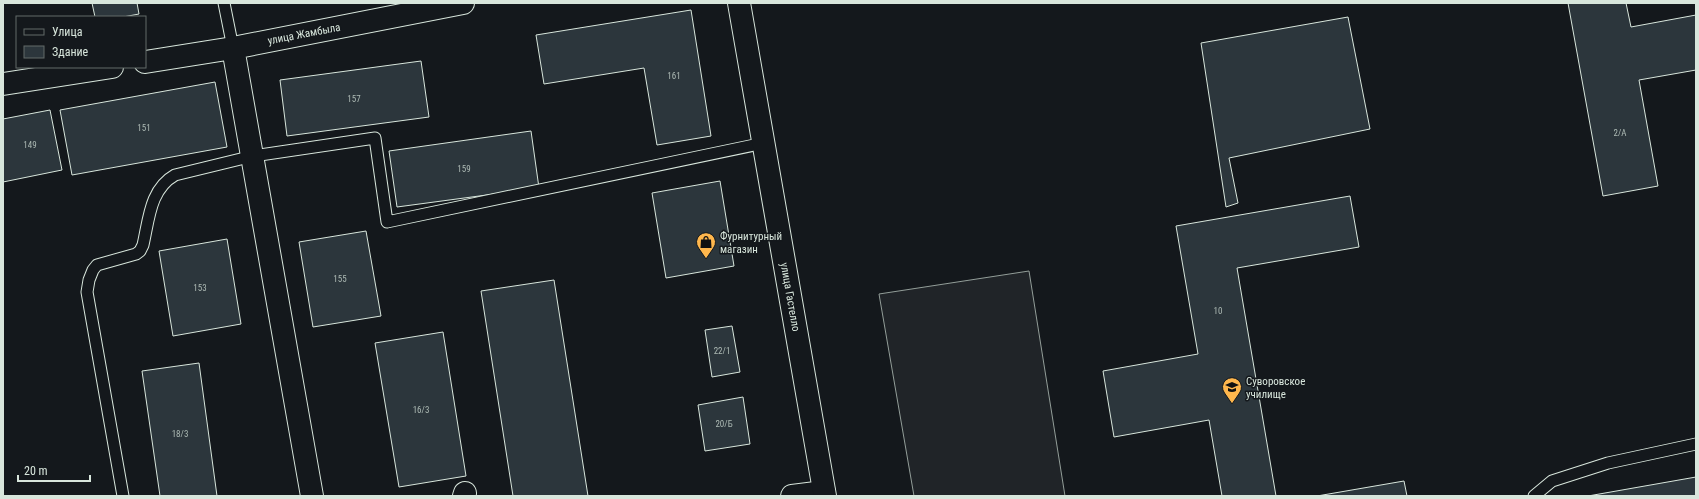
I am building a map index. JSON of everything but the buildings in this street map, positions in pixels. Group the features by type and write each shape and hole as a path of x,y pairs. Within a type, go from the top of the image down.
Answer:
{"street":[{"name":"улица Жамбыла","path":"146,62 233,48 463,3"},
{"name":"улица Гастелло","path":"739,3 824,494"},
{"path":"233,48 312,496"},
{"path":"3,84 106,68"},
{"path":"792,496 824,494"}],"lane":[{"path":"224,3 233,48"},
{"path":"123,496 87,292 92,270 97,265 136,254 140,251 143,245 152,201 158,190 168,179 186,171 253,156 375,138 387,222 764,143"},
{"path":"1534,496 1552,481 1608,463 1696,444"}],"shaded area":[{"path":"1029,271 1065,496 914,496 879,294"}],"place":[{"name":"Фурнитурный магазин","path":"706,259"},
{"name":"Суворовское училище","path":"1232,404"}]}
